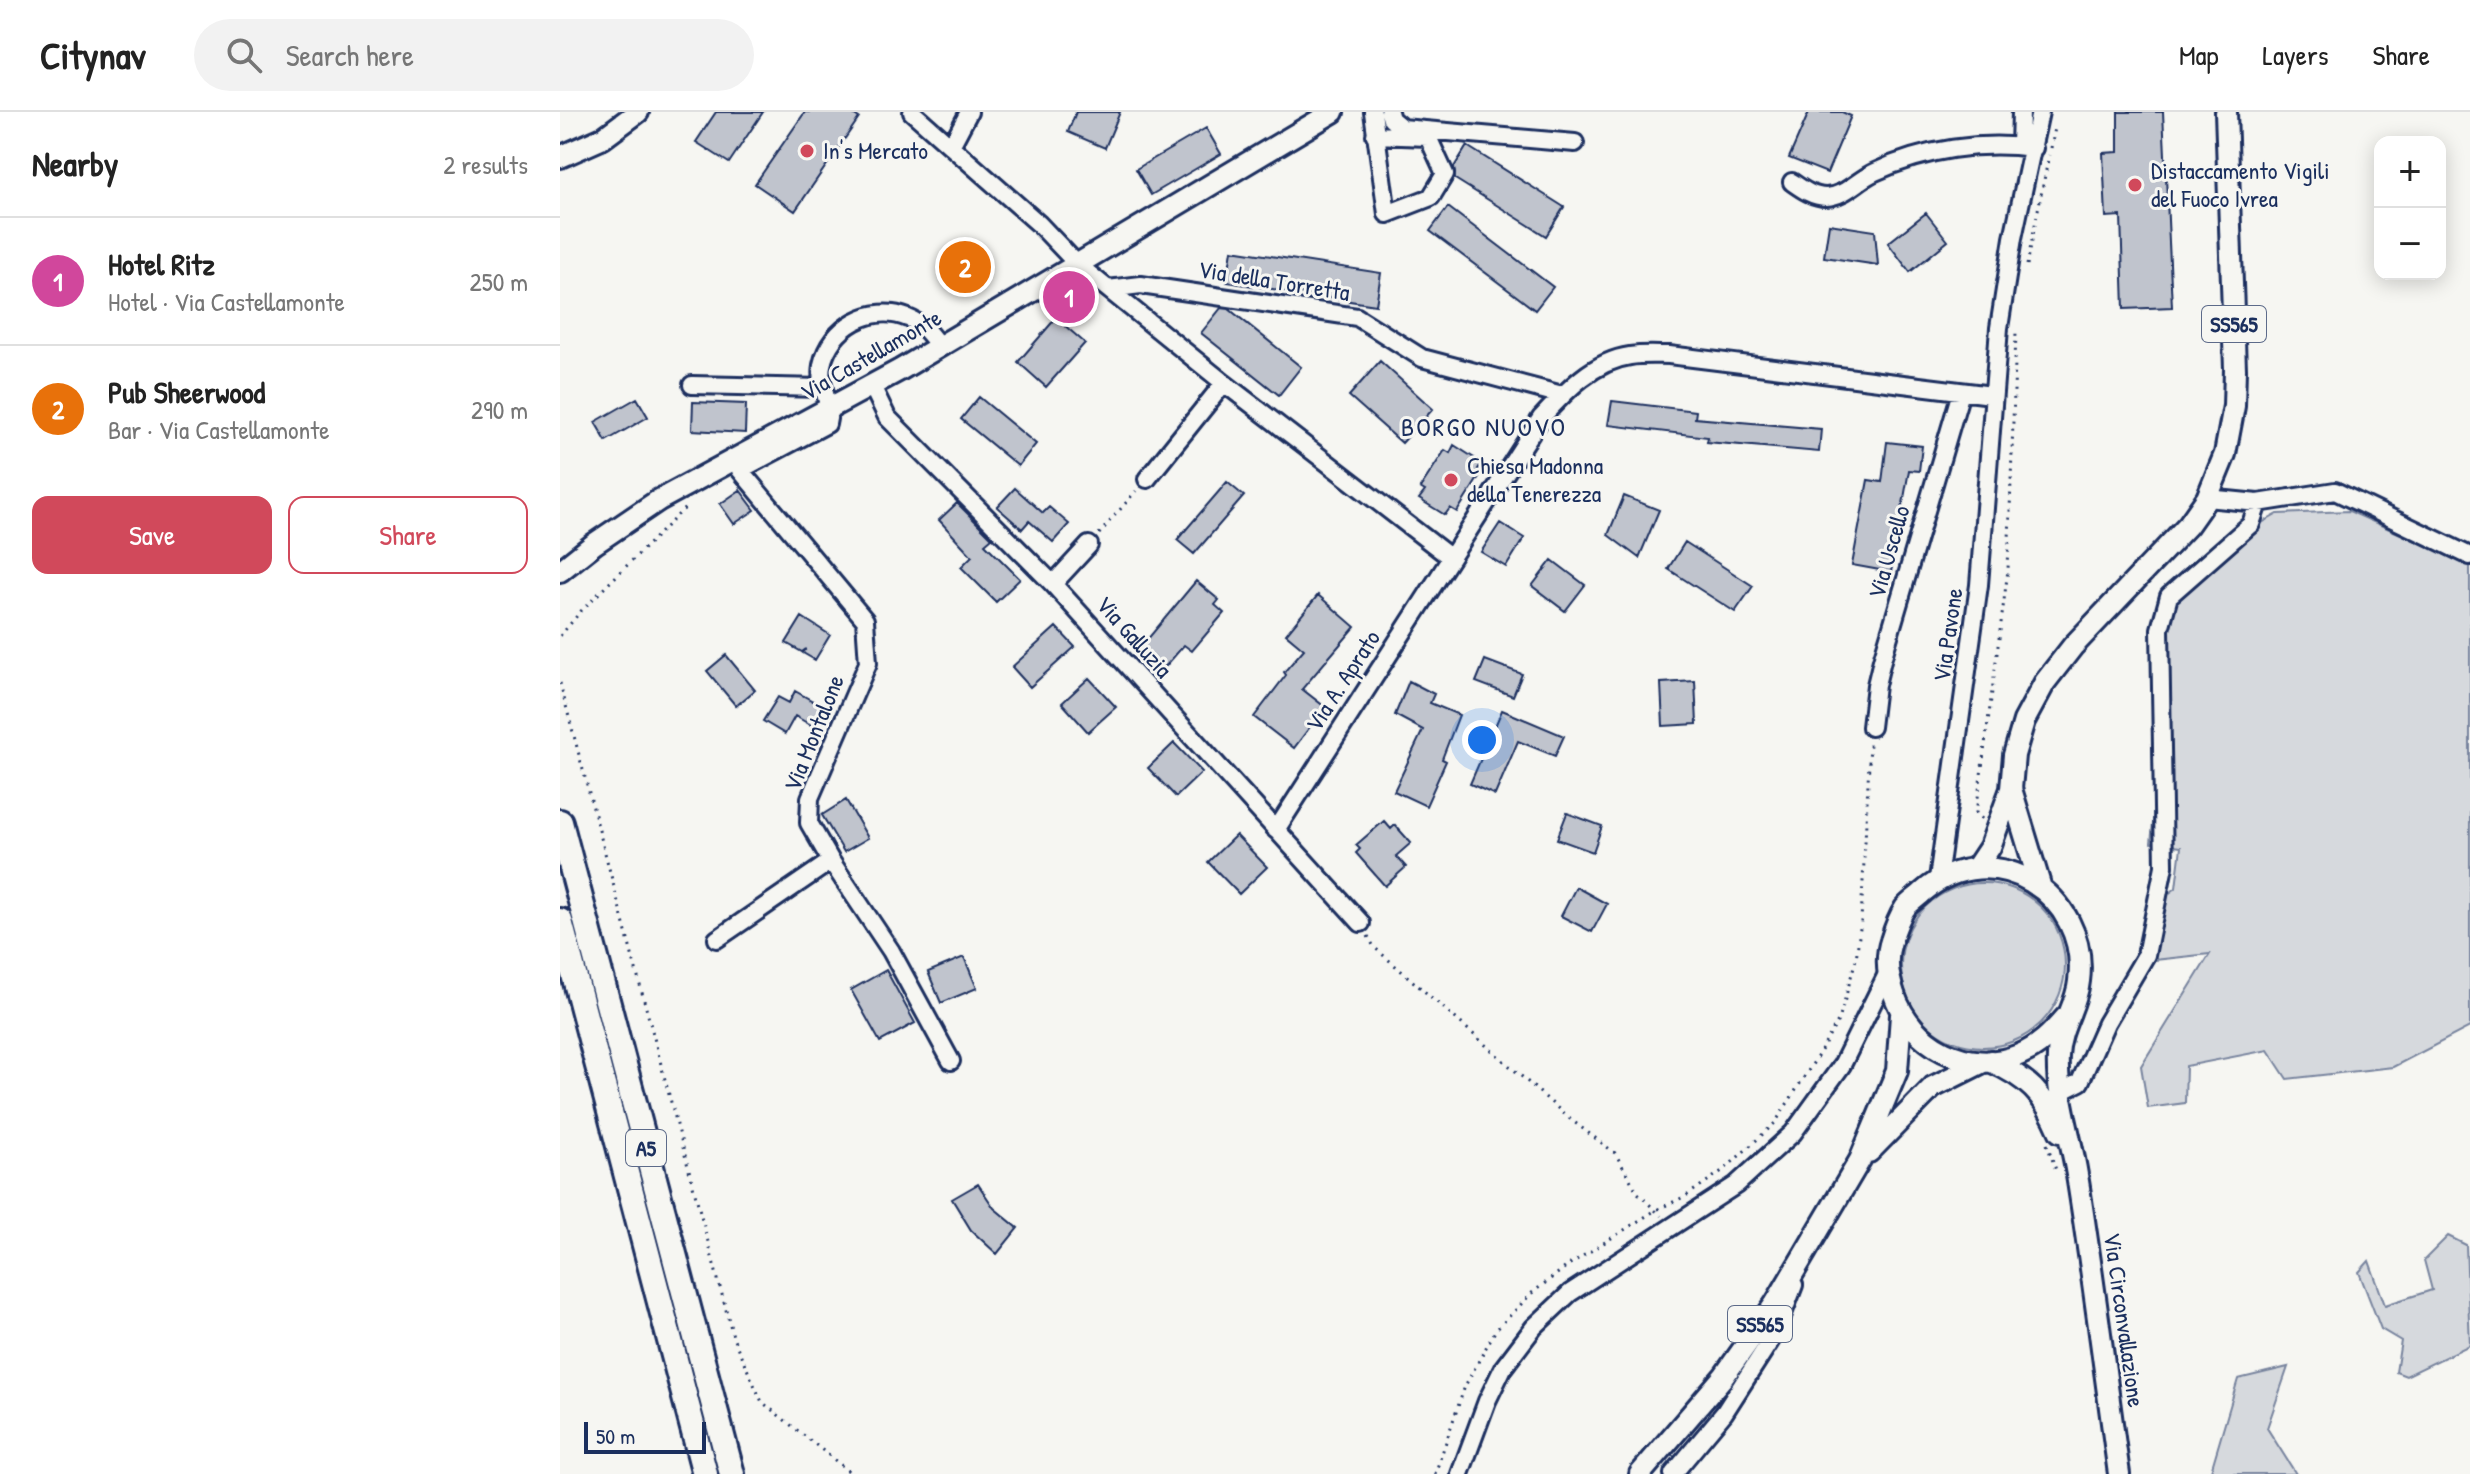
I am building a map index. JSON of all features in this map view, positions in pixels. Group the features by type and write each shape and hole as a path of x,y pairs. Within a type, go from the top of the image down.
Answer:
{"highway":[{"name":"A5","path":"560,822 732,1474"},
{"name":"A5","path":"560,921 705,1474"}],"main road":[{"path":"560,157 603,138 638,112"},
{"name":"Via Castellamonte","path":"560,571 659,500 872,386 1333,112"},
{"name":"SS565","path":"1976,868 1990,847 2011,789 2014,755 2024,721 2045,682 2073,646 2188,525 2207,498 2225,454 2234,406 2226,112"},
{"name":"SS565","path":"2011,789 2040,885"},
{"name":"SS565","path":"1860,1160 1933,1087 1986,1061 2018,1055 2046,1039 2066,1017 2079,985 2081,955 2070,919 2040,885 2008,870 1976,868 1938,879 1905,908 1890,945 1887,974 1901,1015 1925,1042 1952,1056 1986,1061"},
{"name":"SS565","path":"1640,1474 1724,1376 1805,1256 1860,1160 1897,1071 1901,1015"},
{"path":"2066,1017 2058,1053 2067,1173"},
{"path":"1986,1061 2015,1072 2034,1087 2051,1110 2067,1173"},
{"name":"Via Circonvallazione","path":"2067,1173 2119,1474"}],"street":[{"path":"912,112 1039,224 1077,264 1224,383 1451,558"},
{"path":"951,146 969,112"},
{"path":"1373,112 1375,135 1387,214 1431,197 1445,174 1428,137 1375,135"},
{"path":"1389,112 1391,119 1402,128 1575,143"},
{"path":"1792,182 1816,196 1828,197 1845,193 1875,171 1921,155 1990,146 2027,147 2021,112"},
{"name":"Via Pavone","path":"1938,879 1977,601 1999,328 2027,147 2040,112"},
{"name":"Via della Torretta","path":"1108,289 1141,285 1357,317 1422,358 1562,395"},
{"path":"831,409 823,388 822,366 829,345 844,328 863,317 885,313 907,317 926,328 939,346"},
{"path":"1562,395 1599,365 1628,356 1669,355 1992,395"},
{"path":"1147,479 1224,383"},
{"path":"692,385 823,388"},
{"name":"Via Galluzia","path":"872,386 887,417 1053,584 1361,923"},
{"name":"Via Uscello","path":"1871,727 1879,673 1961,392"},
{"name":"Via A. Aprato","path":"1276,830 1541,418 1562,395"},
{"name":"Via Montalone","path":"831,409 827,424 740,470 865,620 868,663 810,798 809,823 891,951 951,1061"},
{"path":"2207,498 2258,503 2335,491 2470,556"},
{"path":"2060,1092 2080,1082 2106,1023 2146,955 2164,866 2160,629 2169,596 2251,524 2258,503"},
{"path":"1053,584 1089,545"},
{"path":"717,939 831,861"},
{"path":"1460,1474 1497,1379 1534,1327 1570,1293 1736,1185 1793,1133 1842,1065 1887,974"},
{"path":"1675,1474 1724,1413 1776,1332 1805,1256"}],"path":[{"path":"2026,267 2056,122"},
{"path":"1998,824 1986,823 1976,813 2008,570 2017,327"},
{"path":"1089,545 1147,479"},
{"path":"560,636 581,611 690,504"},
{"path":"560,683 734,1340 762,1402 852,1474"},
{"path":"1656,1210 1686,1196 1725,1169 1775,1123 1840,1017 1856,959 1861,921 1871,727"},
{"path":"1361,923 1374,947 1570,1119 1615,1153 1638,1193 1671,1228"},
{"path":"2043,1135 2067,1173"}],"shaded area":[{"path":"2349,511 2470,565 2470,1027 2393,1067 2287,1079 2268,1050 2186,1066 2185,1103 2148,1108 2141,1066 2210,954 2154,960 2167,895 2176,888 2181,847 2151,843 2158,774 2164,633 2172,597 2251,529 2278,514"},
{"path":"1983,883 2014,890 2041,907 2058,934 2065,965 2058,996 2041,1023 2014,1040 1983,1047 1952,1040 1925,1023 1908,996 1901,965 1908,934 1925,907 1952,890"},
{"path":"2448,1236 2466,1245 2470,1345 2406,1376 2396,1372 2401,1341 2381,1329 2359,1272 2369,1261 2385,1305 2432,1290 2424,1260"},
{"path":"2288,1367 2267,1428 2296,1474 2210,1474 2238,1379"}],"building":[{"path":"716,112 763,112 729,163 696,142"},
{"name":"In's Mercato","path":"805,112 850,112 859,118 795,211 755,184"},
{"path":"1076,112 1120,112 1105,148 1068,132"},
{"path":"1809,112 1842,112 1851,116 1827,173 1789,158"},
{"name":"Distaccamento Vigili del Fuoco Ivrea","path":"2118,112 2163,112 2172,307 2124,309 2121,216 2106,217 2103,153 2118,152"},
{"path":"1206,128 1221,154 1151,195 1136,169"},
{"path":"1467,146 1564,207 1546,236 1455,179 1454,167"},
{"path":"1448,207 1553,287 1535,310 1430,231"},
{"path":"1926,213 1948,241 1910,272 1888,243"},
{"path":"1829,224 1875,231 1878,265 1824,257"},
{"path":"1232,250 1381,273 1376,305 1227,282"},
{"path":"1221,308 1229,309 1301,367 1279,395 1201,333"},
{"path":"1056,318 1085,343 1046,387 1018,362"},
{"path":"1380,361 1433,409 1402,443 1349,396"},
{"path":"979,397 1036,444 1018,466 961,419"},
{"path":"637,398 648,417 606,441 595,422"},
{"path":"1612,401 1696,411 1695,418 1821,429 1819,452 1707,442 1708,437 1608,425"},
{"path":"693,402 746,404 745,433 692,430"},
{"path":"1887,442 1922,446 1919,471 1909,470 1891,572 1852,565 1868,480 1882,482"},
{"name":"Chiesa Madonna della Tenerezza","path":"1454,445 1482,463 1478,469 1482,472 1457,512 1450,508 1445,515 1419,499 1425,491 1420,488 1445,450 1450,453"},
{"path":"1227,482 1244,496 1194,554 1177,540"},
{"path":"1015,488 1043,513 1049,507 1069,524 1053,542 1029,521 1022,529 997,507"},
{"path":"740,490 755,510 734,524 720,504"},
{"path":"1624,496 1659,510 1639,558 1608,535"},
{"path":"957,503 992,538 985,544 1020,579 996,602 961,567 972,556 939,520"},
{"path":"1500,523 1524,538 1506,567 1481,552"},
{"path":"1685,542 1753,586 1735,612 1668,569"},
{"path":"1552,560 1585,585 1565,611 1532,586"},
{"path":"1196,581 1219,600 1215,605 1224,613 1192,651 1184,645 1165,667 1141,647"},
{"path":"1318,595 1355,627 1302,689 1325,707 1294,748 1254,717 1286,675 1284,672 1304,649 1286,634"},
{"path":"802,617 830,635 815,660 803,653 806,649 802,652 786,643"},
{"path":"1056,627 1075,647 1030,687 1012,667"},
{"path":"726,655 755,690 736,706 707,671"},
{"path":"1485,660 1522,674 1513,696 1476,682"},
{"path":"1089,678 1116,707 1088,732 1062,703"},
{"path":"1409,681 1434,694 1430,703 1459,715 1442,759 1446,761 1426,806 1394,791 1423,730 1395,715"},
{"path":"1695,681 1697,724 1663,726 1661,683"},
{"path":"795,691 827,709 816,728 795,716 785,734 763,721 778,697 789,703"},
{"path":"1502,710 1564,736 1555,756 1518,741 1495,795 1470,784"},
{"path":"1174,743 1202,772 1176,797 1148,768"},
{"path":"846,800 868,838 844,852 822,815"},
{"path":"1567,813 1602,826 1593,852 1557,839"},
{"path":"1384,821 1391,829 1395,825 1411,843 1396,856 1406,867 1385,886 1356,853 1360,849 1356,845"},
{"path":"1236,835 1267,867 1239,894 1208,862"},
{"path":"1576,887 1607,904 1592,932 1561,916"},
{"path":"964,957 977,988 941,1003 928,972"},
{"path":"886,970 915,1023 880,1042 851,990"},
{"path":"978,1184 994,1208 1018,1228 997,1254 971,1230 952,1199"}],"place":[{"name":"In's Mercato","path":"807,151"},
{"name":"Distaccamento Vigili del Fuoco Ivrea","path":"2135,185"},
{"name":"Pub Sheerwood","path":"965,267"},
{"name":"Hotel Ritz","path":"1069,297"},
{"name":"Chiesa Madonna della Tenerezza","path":"1451,480"}],"district":[{"name":"BORGO NUOVO","path":"1484,427"}]}
